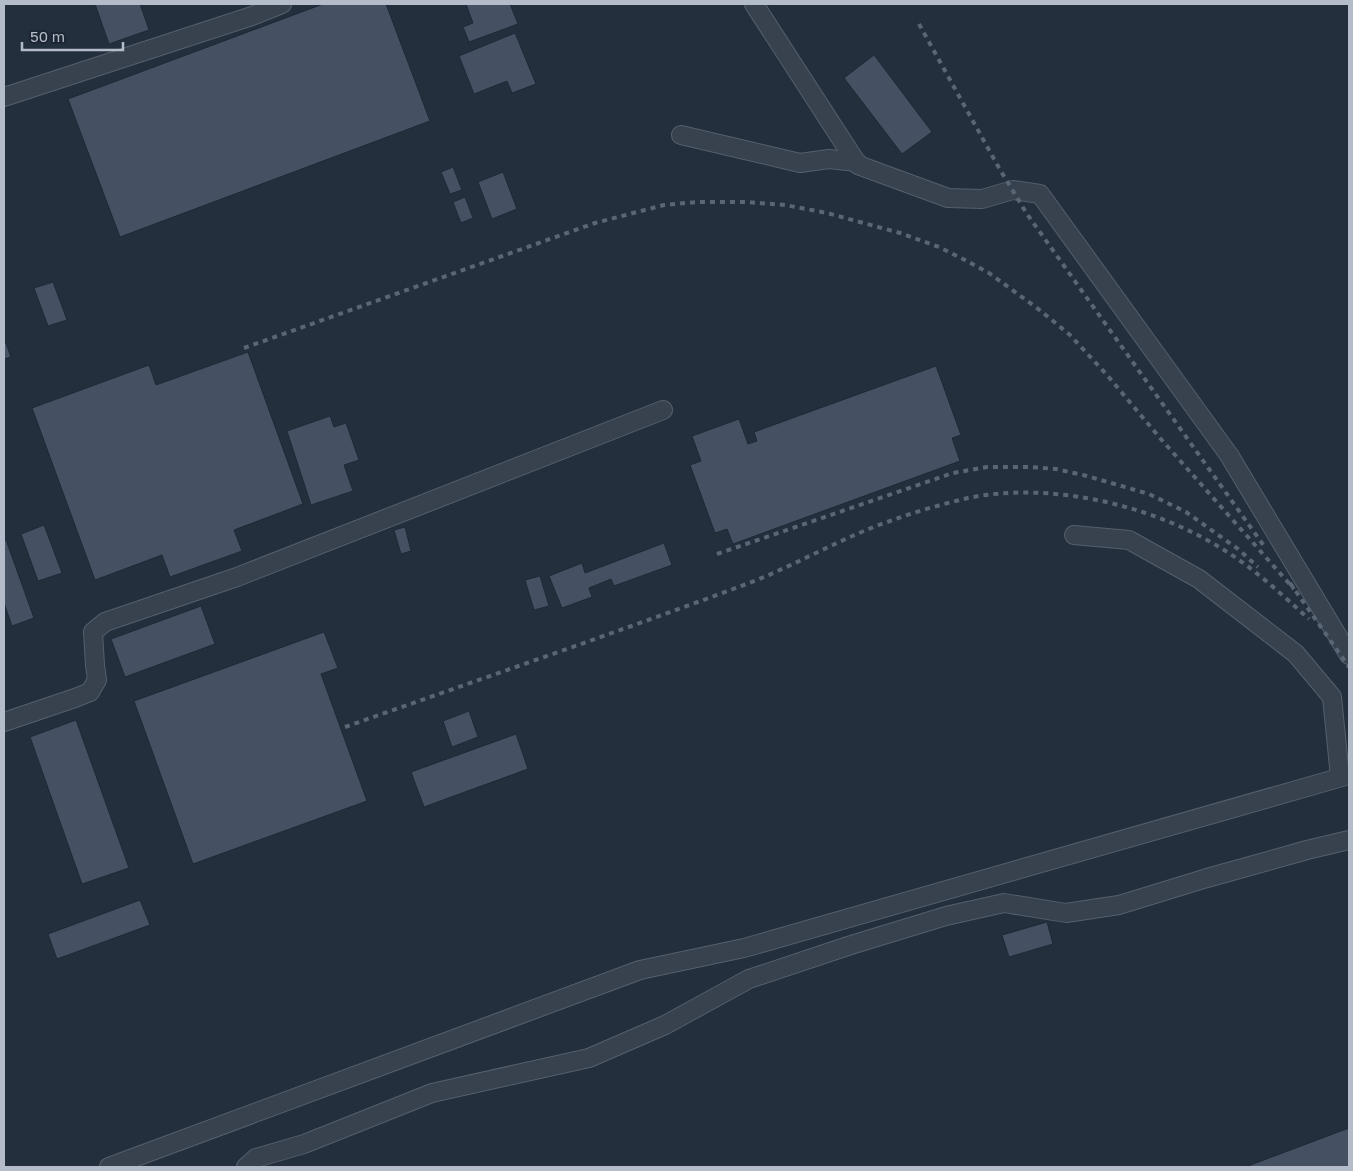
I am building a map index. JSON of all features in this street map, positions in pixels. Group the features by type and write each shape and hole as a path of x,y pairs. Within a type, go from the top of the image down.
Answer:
{"lane":[{"path":"4,97 252,16 282,4"},
{"path":"754,4 858,165 948,198 982,199 1013,190 1040,194 1229,455 1349,655"},
{"path":"681,135 800,163 829,159 856,162"},
{"path":"4,722 90,692 97,680 93,632 105,622 237,577 663,410"},
{"path":"108,1167 640,970 744,948 1345,776 1332,697 1296,654 1199,579 1129,540 1074,535"},
{"path":"246,1167 256,1158 304,1144 432,1093 589,1058 665,1025 749,979 946,916 1004,903 1066,913 1119,905 1349,840"}],"building":[{"path":"95,4 140,4 149,30 109,44"},
{"path":"323,4 386,4 430,121 120,237 68,99"},
{"path":"466,4 510,4 518,24 469,42 463,27 473,23"},
{"path":"515,33 536,84 512,93 507,81 474,94 459,56"},
{"path":"874,55 932,132 902,154 844,78"},
{"path":"453,167 462,190 450,194 441,172"},
{"path":"503,172 517,209 492,219 478,182"},
{"path":"465,197 473,218 461,223 453,202"},
{"path":"53,282 67,320 48,326 34,288"},
{"path":"6,343 11,357 4,359 4,344"},
{"path":"248,352 303,504 234,530 242,551 170,577 162,555 95,580 32,408 149,365 156,385"},
{"path":"936,366 961,435 952,438 960,461 733,544 727,529 715,533 690,465 701,461 692,436 739,419 748,444 757,441 754,432"},
{"path":"330,416 334,427 346,423 359,460 344,465 353,491 311,505 287,431"},
{"path":"44,525 62,573 38,581 21,534"},
{"path":"405,527 411,551 401,554 394,530"},
{"path":"6,540 34,618 12,626 4,603 4,541"},
{"path":"664,543 672,565 614,586 611,579 589,588 592,597 562,608 549,576 582,563 585,573"},
{"path":"540,576 549,606 534,610 525,580"},
{"path":"201,606 215,644 125,677 111,639"},
{"path":"324,632 338,668 321,674 367,801 193,864 134,701"},
{"path":"469,711 478,737 452,747 443,721"},
{"path":"76,720 129,868 82,884 30,737"},
{"path":"516,734 528,769 424,807 411,772"},
{"path":"140,900 150,925 57,959 48,934"},
{"path":"1047,922 1053,944 1009,957 1002,935"},
{"path":"1349,1128 1349,1167 1245,1167"}],"railway":[{"path":"919,24 999,168 1027,214 1264,546"},
{"path":"244,348 595,223 664,205 697,202 746,202 785,205 827,213 900,233 939,247 989,273 1041,311 1070,335 1107,375 1160,438 1294,589"},
{"path":"717,554 953,473 987,467 1030,467 1056,469 1087,476 1149,494 1186,512 1238,549 1258,567"},
{"path":"345,727 744,585 855,535 902,517 968,498 1000,494 1067,495 1134,509 1166,520 1196,534 1247,565 1309,619"},
{"path":"1290,583 1349,667"}]}
